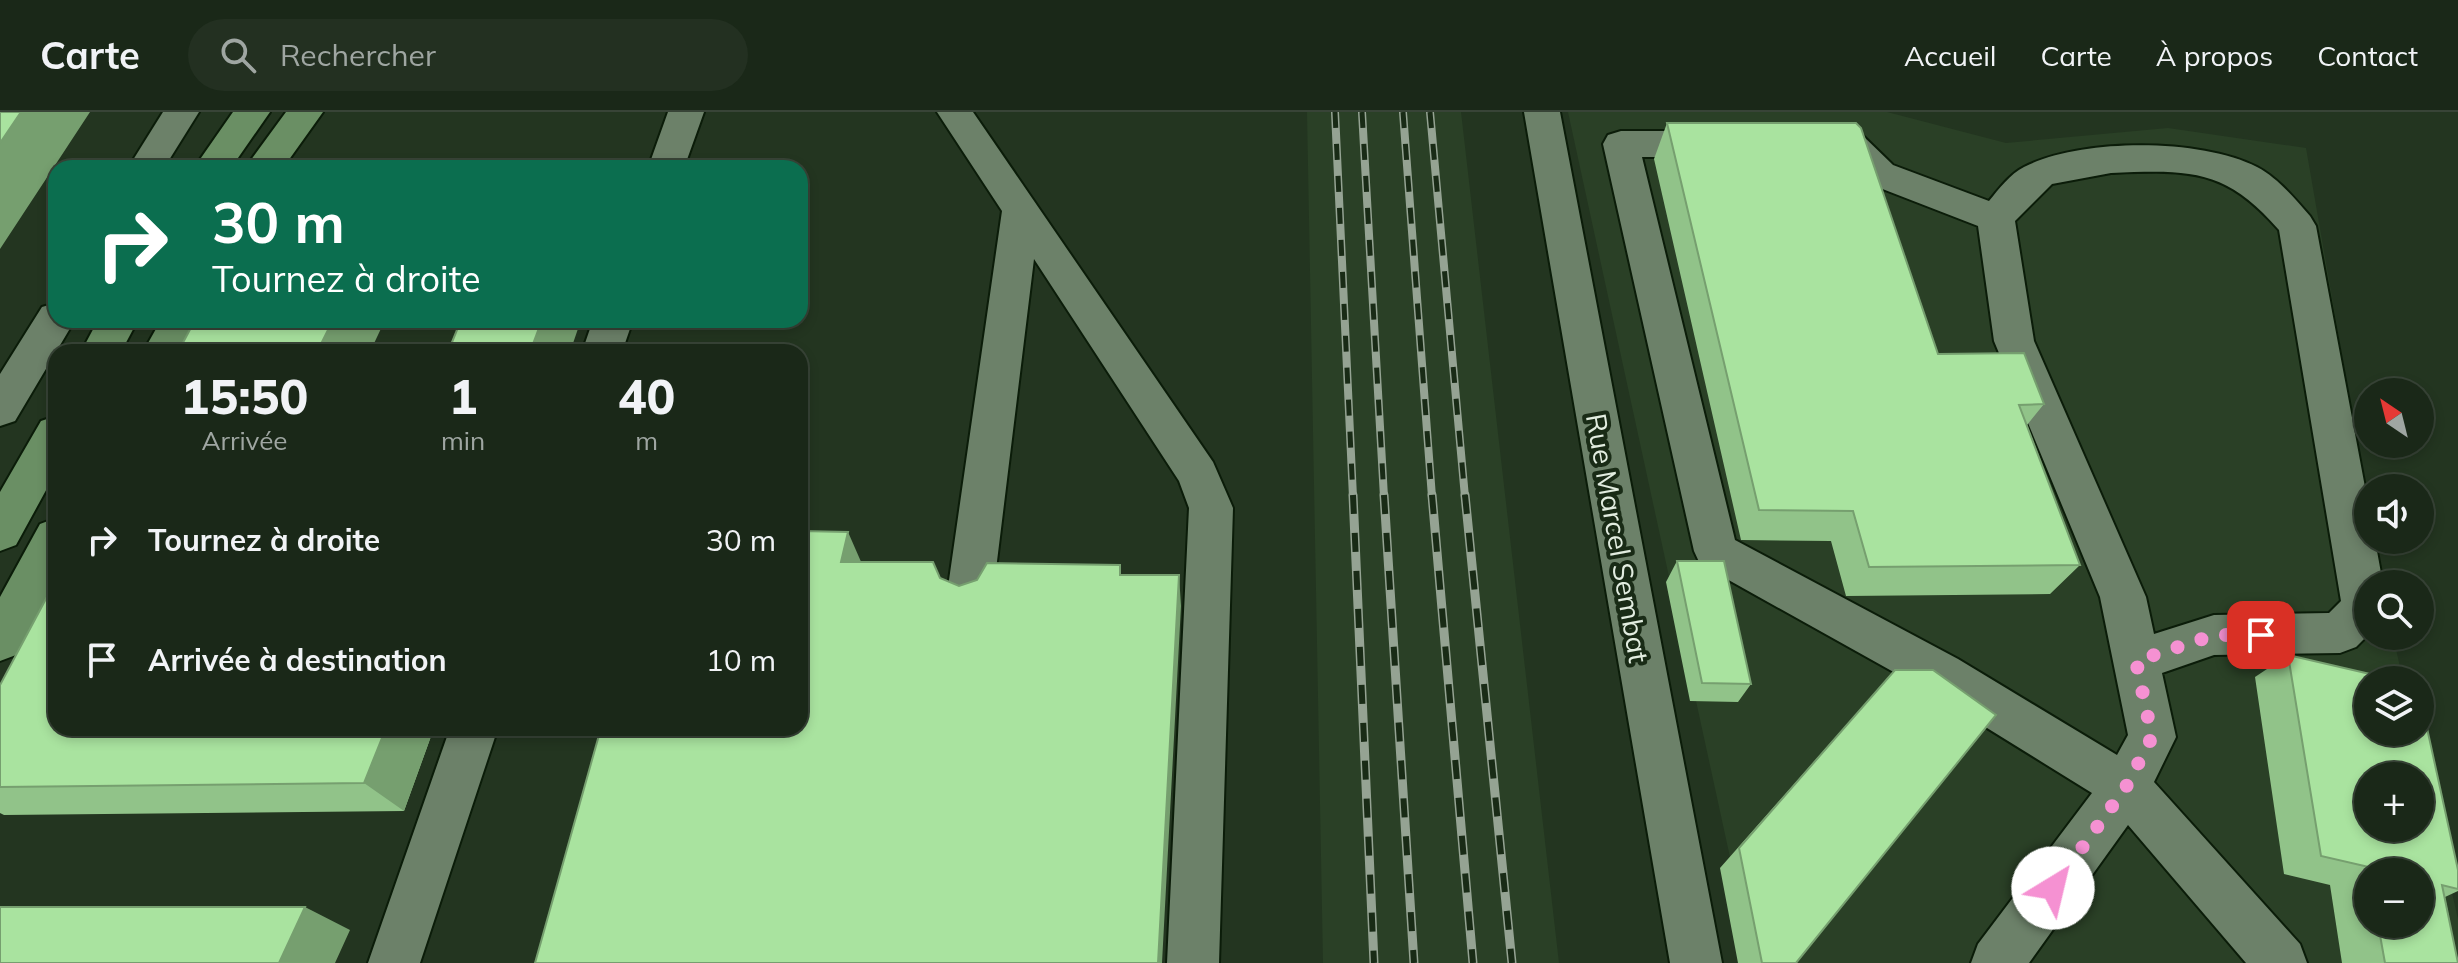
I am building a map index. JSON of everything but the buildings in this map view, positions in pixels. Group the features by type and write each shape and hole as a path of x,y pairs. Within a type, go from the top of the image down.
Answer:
{"main road":[{"path":"218,160 252,112"},
{"path":"269,160 305,112"},
{"path":"0,532 48,447"},
{"path":"0,641 48,552"}],"street":[{"path":"151,160 181,112"},
{"path":"669,160 686,112"},
{"path":"955,112 1198,474 1211,508 1193,963"},
{"name":"Rue Marcel Sembat","path":"1542,112 1696,963"},
{"path":"1996,218 1880,174 1848,143 1621,144 1716,551 1941,674 2126,787 2281,963"},
{"path":"1996,218 2037,175 2091,160 2107,160 2203,163 2242,175 2270,196 2297,226 2365,607 2340,633 2214,635 2136,661"},
{"path":"970,594 1021,211"},
{"path":"1996,218 2014,341 2123,597 2152,737 2126,787 1997,963"},
{"path":"0,409 50,328"},
{"path":"394,963 471,736"}],"shaded area":[{"path":"1307,112 1461,112 1559,963 1323,963"},
{"path":"1568,112 1887,112 2006,143 2168,128 2306,148 2354,424 2354,458 2360,458 2363,474 2354,474 2354,554 2368,554 2368,570 2354,570 2354,650 2396,650 2400,666 2354,666 2354,746 2418,746 2422,762 2354,762 2354,842 2434,842 2434,815 2458,919 2458,963 1753,963"}],"railway":[{"path":"1335,112 1353,497"},
{"path":"1362,112 1384,497"},
{"path":"1403,112 1432,497"},
{"path":"1430,112 1465,497"},
{"path":"1353,495 1374,963"},
{"path":"1384,495 1414,963"},
{"path":"1432,495 1473,963"},
{"path":"1465,495 1512,963"}],"route":[{"path":"2053,888 2126,787 2152,737 2136,661 2214,635 2261,635"}]}
